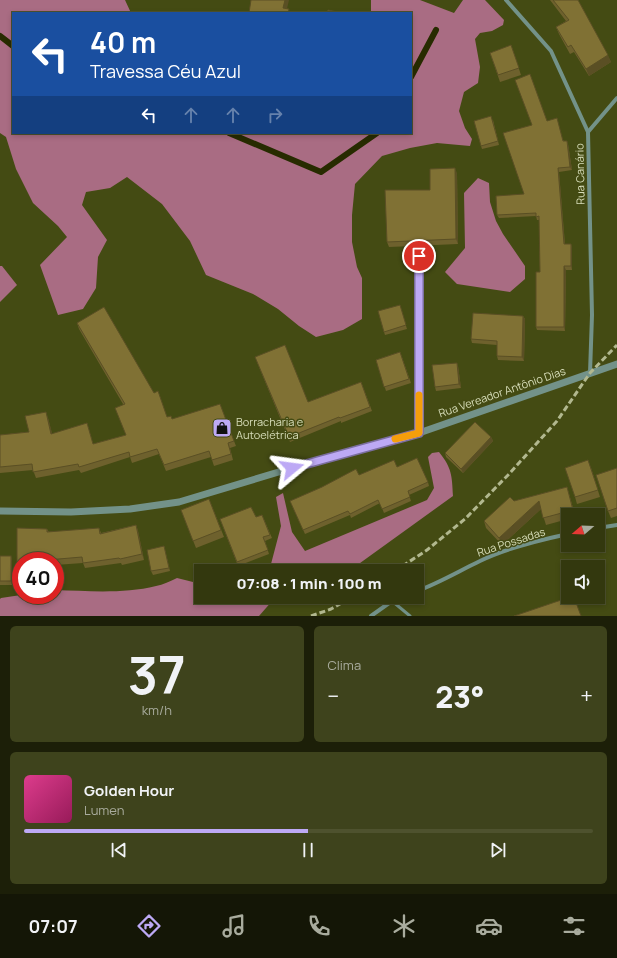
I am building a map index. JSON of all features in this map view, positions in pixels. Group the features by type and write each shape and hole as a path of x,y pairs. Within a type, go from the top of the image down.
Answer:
{"street":[{"name":"Rua Canário","path":"506,0 551,51 588,132 592,315 590,373"},
{"path":"588,132 617,98"},
{"path":"419,256 419,433"},
{"name":"Rua Vereador Antônio Dias","path":"0,511 71,512 130,509 179,502 292,468 419,433 617,364"},
{"path":"605,527 617,525"},
{"name":"Rua Possadas","path":"424,589 437,584 481,560 541,540 561,536"},
{"path":"371,616 388,604"}],"lane":[{"path":"396,604 410,616"}],"shaded area":[{"path":"0,0 125,0 131,12 12,12 12,134 412,134 412,12 371,12 371,0 420,0 454,13 463,0 485,0 504,20 503,25 492,31 480,33 475,39 480,67 478,83 464,92 459,111 465,128 472,139 470,146 437,143 410,148 382,156 355,184 352,215 352,242 357,267 362,278 362,319 343,330 316,337 299,326 278,309 253,294 206,275 190,241 162,204 127,177 110,188 86,192 82,205 107,240 98,257 96,288 83,309 58,315 40,265 67,237 58,226 33,203 16,169 6,137 0,133"},
{"path":"478,178 489,183 490,202 496,221 525,266 525,279 510,292 457,284 445,272 465,248 464,193"},
{"path":"0,266 2,266 17,285 0,302"},
{"path":"439,452 447,463 452,483 453,496 359,564 271,564 281,526 276,497 283,493 292,532 305,551 427,500 434,488 428,457 432,453"},
{"path":"177,578 194,582 194,604 270,604 259,616 0,616 1,598 12,596 12,604 64,604 64,590 131,590 144,589 166,583"}],"building":[{"path":"251,0 285,0 283,8 289,9 288,12 249,12"},
{"path":"553,0 578,0 608,55 586,69 571,45 568,47 556,27 569,20"},
{"path":"511,45 519,68 498,75 490,53"},
{"path":"530,74 547,121 557,118 563,141 567,141 570,167 558,168 564,244 571,244 571,266 564,266 564,327 536,327 536,272 540,272 539,216 536,217 536,213 497,215 496,196 524,194 503,133 532,125 515,80"},
{"path":"491,116 498,141 481,146 474,121"},
{"path":"455,168 456,239 387,242 385,190 430,190 430,169"},
{"path":"400,305 406,325 384,332 378,311"},
{"path":"104,307 154,393 158,391 167,417 171,416 172,419 220,404 234,441 228,443 231,454 212,460 209,451 164,465 157,449 130,457 129,452 79,467 78,464 33,472 32,464 0,467 0,435 29,432 25,416 46,412 51,434 87,423 93,444 126,435 115,408 125,404 77,323"},
{"path":"473,313 523,316 522,357 497,356 497,341 471,339"},
{"path":"285,345 308,402 361,382 370,407 340,418 339,417 289,437 255,357"},
{"path":"400,352 409,379 384,387 376,360"},
{"path":"457,363 459,384 435,387 432,365"},
{"path":"475,422 491,437 461,469 445,453"},
{"path":"417,458 428,482 408,491 410,497 382,509 378,500 350,514 348,511 303,530 290,501 322,487 356,469 359,475 394,460 397,467"},
{"path":"588,460 598,490 575,497 565,468"},
{"path":"617,468 617,508 608,511 596,475"},
{"path":"567,487 572,508 561,508 561,513 543,518 539,501 499,538 484,521 510,497 514,501"},
{"path":"209,499 221,530 193,541 181,510"},
{"path":"251,507 256,517 262,515 270,535 263,537 268,550 237,562 220,519"},
{"path":"136,525 142,554 120,559 83,563 82,557 64,559 64,552 17,552 17,528 47,529 47,532 99,528 100,534"},
{"path":"164,546 169,568 151,571 147,550"},
{"path":"0,556 11,556 11,581 0,581"},
{"path":"561,600 561,604 577,604 581,616 514,616"}],"waterway":[{"path":"412,75 436,30"},
{"path":"0,36 12,45"},
{"path":"231,134 321,172 376,134"}],"railway":[{"path":"406,564 427,550 465,519 509,474 557,421 590,373 617,345"},
{"path":"311,616 331,609 340,604"}],"slow traffic":[{"path":"395,439 419,433 419,395"}],"place":[{"name":"Borracharia e Autoelétrica","path":"222,428"}],"route":[{"path":"292,468 419,433 419,256"}]}
